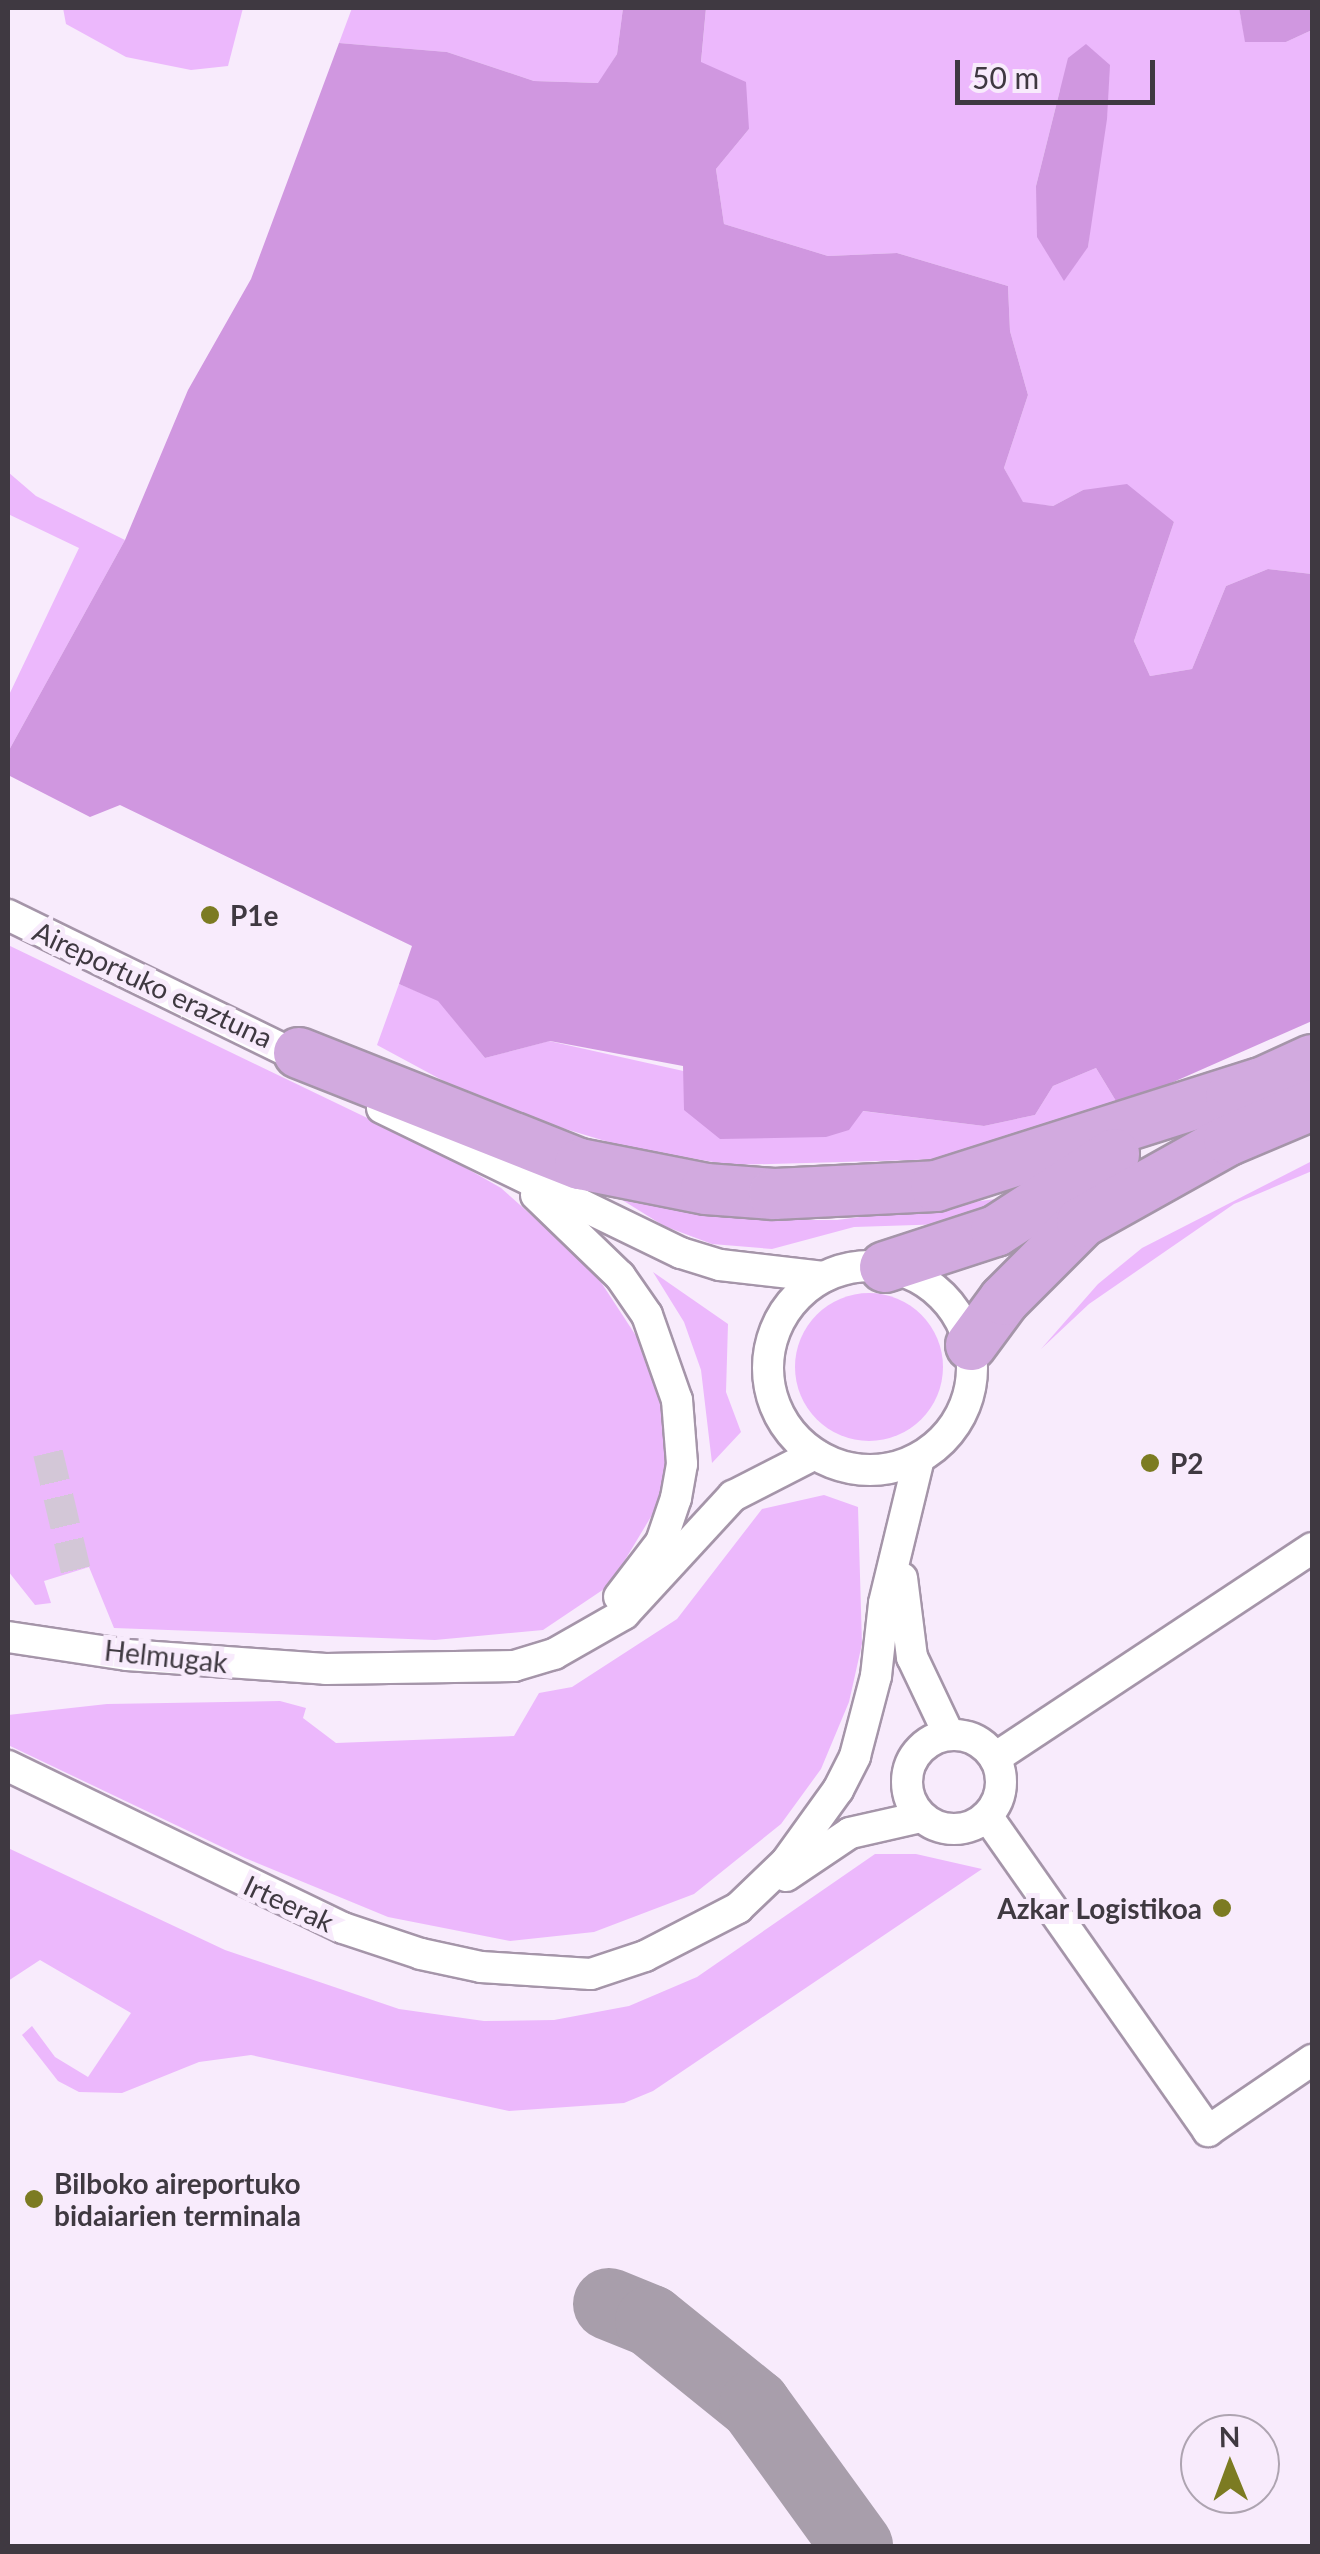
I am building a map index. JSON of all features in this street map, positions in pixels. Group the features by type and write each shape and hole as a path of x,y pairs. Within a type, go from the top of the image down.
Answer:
{"highway":[{"path":"300,1053 580,1164 673,1184 774,1194 936,1186 1260,1083"},
{"path":"885,1266 996,1230 1083,1169 1312,1060"},
{"path":"970,1344 1004,1300 1082,1222 1228,1140 1312,1105"}],"street":[{"name":"Aireportuko eraztuna","path":"8,915 300,1053 378,1106 510,1172"},
{"path":"510,1172 681,1253 720,1265 823,1277 885,1266 909,1273 948,1301 970,1344 969,1398 941,1443 919,1458 884,1469 848,1468 815,1454 779,1415 768,1363 784,1313 823,1277"},
{"path":"510,1172 595,1250 647,1315 668,1364 682,1430 676,1498 661,1542 586,1639"},
{"name":"Helmugak","path":"8,1637 127,1655 326,1670 514,1666 586,1639 654,1588 732,1496 815,1454"},
{"path":"738,1908 821,1818 855,1756 919,1458"},
{"path":"900,1536 912,1657 949,1736"},
{"path":"994,1758 1312,1548"},
{"path":"949,1736 983,1744 994,1758 1001,1788 986,1816 954,1830 922,1817 911,1802 909,1768 918,1752 949,1736"},
{"name":"Irteerak","path":"8,1766 343,1928 481,1967 591,1974 646,1956 738,1908"},
{"path":"986,1816 1208,2131 1312,2060"},
{"path":"738,1908 850,1832 922,1817"}],"shaded area":[{"path":"63,8 243,8 228,66 191,70 126,57 66,24"},
{"path":"352,8 623,8 617,54 599,83 534,81 447,52 339,43"},
{"path":"623,8 706,8 701,62 746,82 749,129 716,169 724,224 828,256 897,253 1008,286 1010,331 1028,395 1004,468 1023,502 1053,506 1083,490 1127,484 1174,522 1134,641 1150,676 1192,669 1226,586 1268,569 1312,574 1312,1021 1119,1106 1096,1068 1053,1086 1035,1115 984,1126 863,1111 849,1130 826,1137 720,1139 684,1110 683,1066 550,1041 485,1058 438,1001 399,984 412,946 120,805 90,817 8,775 8,752 125,540 188,390 251,279 339,43 447,52 534,81 598,83 617,54"},
{"path":"706,8 1239,8 1246,42 1286,42 1312,30 1312,574 1268,569 1226,586 1192,669 1150,676 1134,641 1174,522 1083,490 1053,506 1023,503 1004,468 1028,395 1010,331 1008,286 897,253 828,256 724,224 716,169 749,129 701,63","holes":["1060,90 1095,183 1088,247 1036,186"]},
{"path":"1239,8 1312,8 1312,30 1286,42 1245,42"},
{"path":"1086,44 1110,65 1107,119 1088,247 1064,281 1037,237 1036,186 1068,58"},
{"path":"8,472 36,496 125,540 8,752 8,697 79,548 8,514"},
{"path":"8,945 438,1152 501,1188 593,1270 644,1348 660,1388 665,1429 666,1469 655,1510 610,1585 543,1630 435,1640 114,1628 89,1567 44,1581 51,1603 35,1605 8,1571"},
{"path":"399,984 438,1000 485,1058 549,1041 862,1111 984,1126 1035,1115 1053,1086 1096,1068 1119,1106 947,1159 731,1165 625,1147 539,1121 466,1093 377,1045"},
{"path":"1312,1161 1312,1171 1234,1204 1089,1304 1041,1349 1098,1284 1142,1248"},
{"path":"619,1198 765,1220 837,1220 1003,1198 947,1224 854,1227 772,1249 712,1244 664,1226"},
{"path":"653,1272 728,1324 726,1392 741,1432 712,1463 701,1370 684,1322"},
{"path":"869,1293 897,1298 921,1315 938,1339 943,1367 938,1395 921,1419 897,1436 869,1441 841,1436 817,1419 800,1395 795,1367 800,1339 817,1315 841,1298"},
{"path":"824,1495 858,1507 862,1644 849,1702 821,1769 781,1824 694,1894 594,1932 510,1941 388,1917 245,1858 8,1745 8,1715 107,1704 280,1701 306,1708 303,1718 336,1743 514,1736 539,1693 572,1687 677,1619 762,1509"},
{"path":"8,1848 225,1950 399,2009 484,2021 554,2020 629,2006 697,1977 875,1854 916,1854 982,1869 653,2091 624,2103 509,2111 251,2055 199,2062 122,2093 79,2092 58,2081 22,2035 32,2026 55,2057 88,2077 131,2013 40,1960 8,1981"}],"taxiway":[{"path":"609,2304 651,2321 755,2405 857,2546"}],"tunnel":[{"path":"48,1453 76,1571"}],"place":[{"name":"P1e","path":"210,915"},
{"name":"P2","path":"1150,1463"},
{"name":"Azkar Logistikoa","path":"1222,1908"},
{"name":"Bilboko aireportuko bidaiarien terminala","path":"34,2199"}]}
